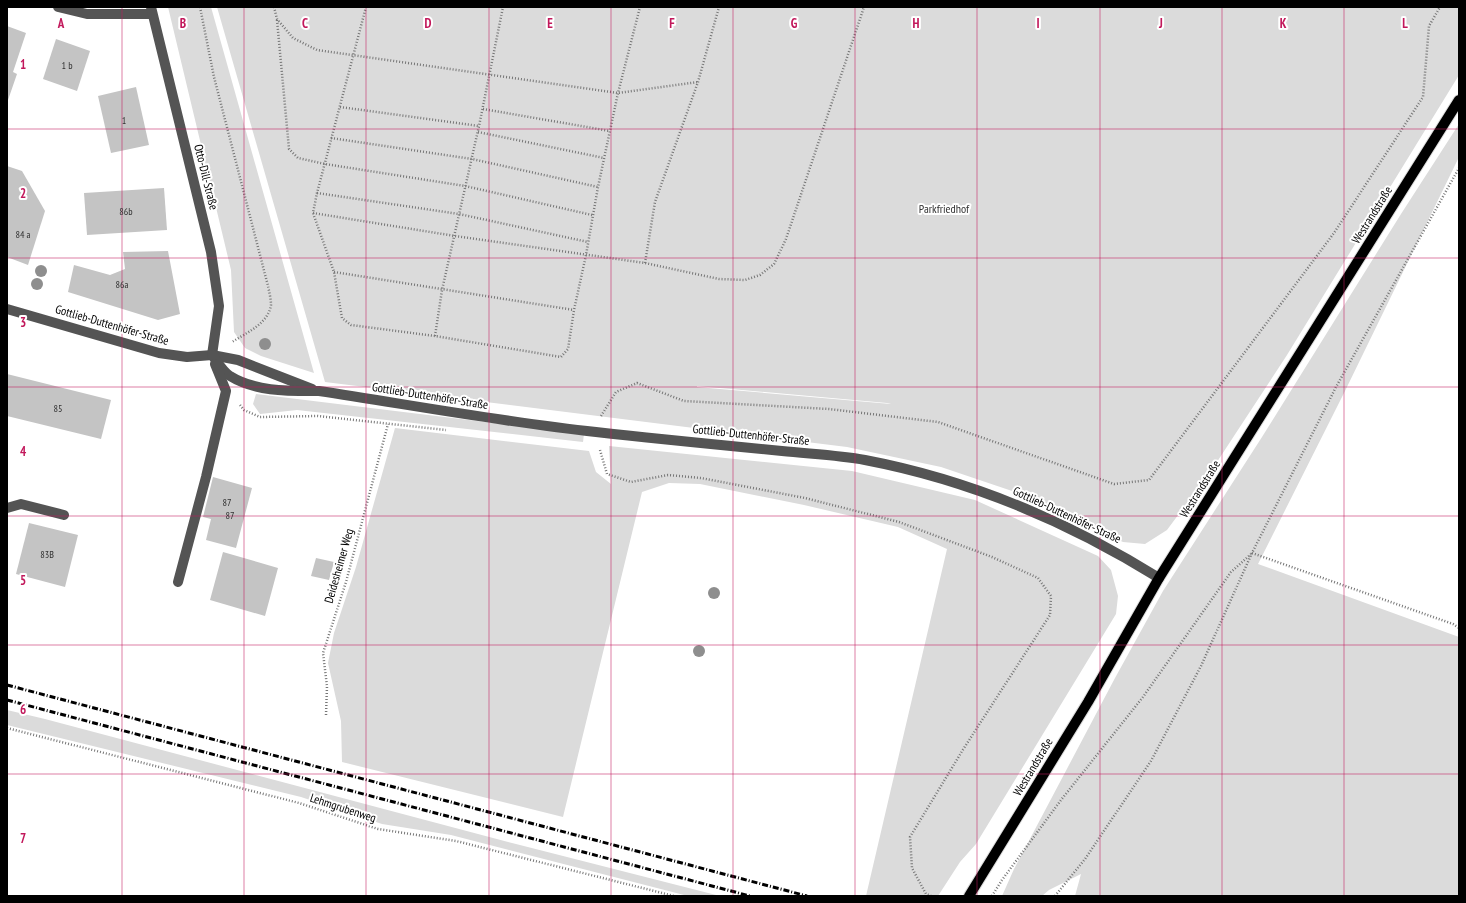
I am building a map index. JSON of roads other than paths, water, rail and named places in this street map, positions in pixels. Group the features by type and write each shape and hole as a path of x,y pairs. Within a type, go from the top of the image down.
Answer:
{"main road":[{"name":"Westrandstraße","path":"969,896 1088,702 1159,578 1459,100"}],"street":[{"path":"58,7 87,14 151,10"},
{"name":"Otto-Dill-Straße","path":"151,10 211,252 219,306 212,355"},
{"name":"Gottlieb-Duttenhöfer-Straße","path":"7,308 159,353 187,357 212,355 238,360 319,391"},
{"path":"178,582 206,476 226,391 212,355"},
{"name":"Gottlieb-Duttenhöfer-Straße","path":"212,355 228,376 253,386 292,391 319,391 484,418 596,432 863,460 911,470 1004,500 1045,517 1122,556 1159,578"},
{"path":"7,508 21,504 64,515"}],"railway":[{"path":"7,685 807,896"},
{"path":"7,700 750,896"}],"park label":[{"name":"Parkfriedhof","path":"944,209"}]}
